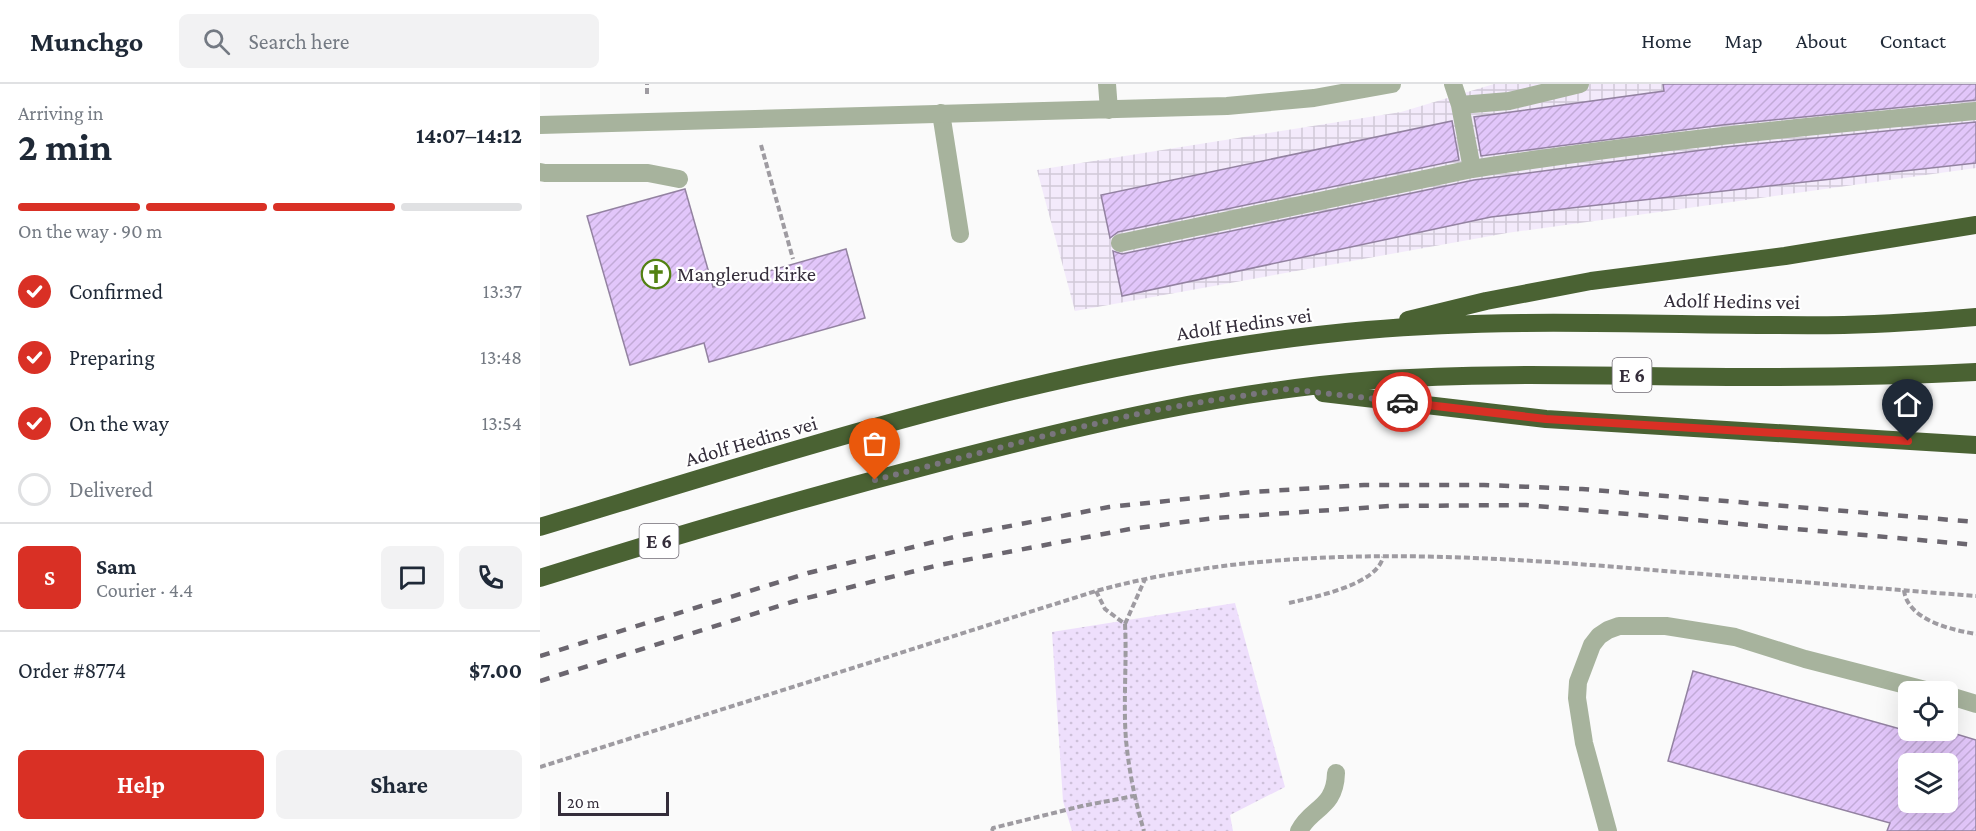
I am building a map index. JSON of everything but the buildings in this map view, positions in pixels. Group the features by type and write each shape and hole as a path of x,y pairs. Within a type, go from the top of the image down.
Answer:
{"highway":[{"name":"E 6","path":"1369,330 1486,301 1591,281 1785,256 1976,225"},
{"name":"Adolf Hedins vei","path":"540,527 866,431 1046,383 1197,351 1369,330 1476,325 1845,325 1976,317"},
{"name":"E 6","path":"540,578 778,506 974,453 1146,412 1288,389 1372,380 1476,375 1748,377 1976,372"},
{"name":"E 6","path":"1288,389 1546,419 1976,445"}],"street":[{"path":"1107,84 1109,110"},
{"path":"540,125 1227,106 1292,100 1392,84"},
{"path":"1453,84 1460,105 1472,169"},
{"path":"1460,105 1509,101 1580,84"},
{"path":"1120,243 1472,169 1588,151 1757,131 1976,111"},
{"path":"941,113 960,234"},
{"path":"540,172 648,173 679,179"},
{"path":"1608,831 1584,743 1576,698 1578,682 1592,645 1608,630 1619,626 1666,626 1735,637 1805,659 1898,683"},
{"path":"1958,699 1976,704"},
{"path":"1299,831 1302,825 1327,804 1336,782 1336,773"}],"path":[{"path":"647,97 648,84"},
{"path":"755,118 793,259"},
{"path":"1288,603 1335,593 1376,571 1382,565 1383,557"},
{"path":"540,767 1096,591 1172,573 1310,559 1487,558 1976,596"},
{"path":"1144,831 1134,796 1126,738 1125,624 1145,579"},
{"path":"1096,591 1105,609 1125,624"},
{"path":"1904,591 1905,599 1913,608 1934,623 1976,634"},
{"path":"992,831 993,828 1082,806 1134,796"}],"shaded area":[{"path":"1494,84 1976,84 1976,168 1507,233 1075,311 1037,170 1401,112"},
{"path":"1235,603 1285,787 1230,815 1233,831 1072,831 1063,801 1052,632"}],"railway":[{"path":"540,656 808,573 958,536 1109,507 1252,492 1364,485 1484,485 1582,489 1976,522"},
{"path":"540,681 795,601 939,565 1130,529 1215,518 1390,506 1526,505 1976,545"}],"way so far":[{"path":"875,480 974,453 1146,412 1288,389 1402,402"}],"place":[{"name":"Manglerud kirke","path":"656,274"}],"route":[{"path":"1402,402 1546,419 1908,441"}]}
